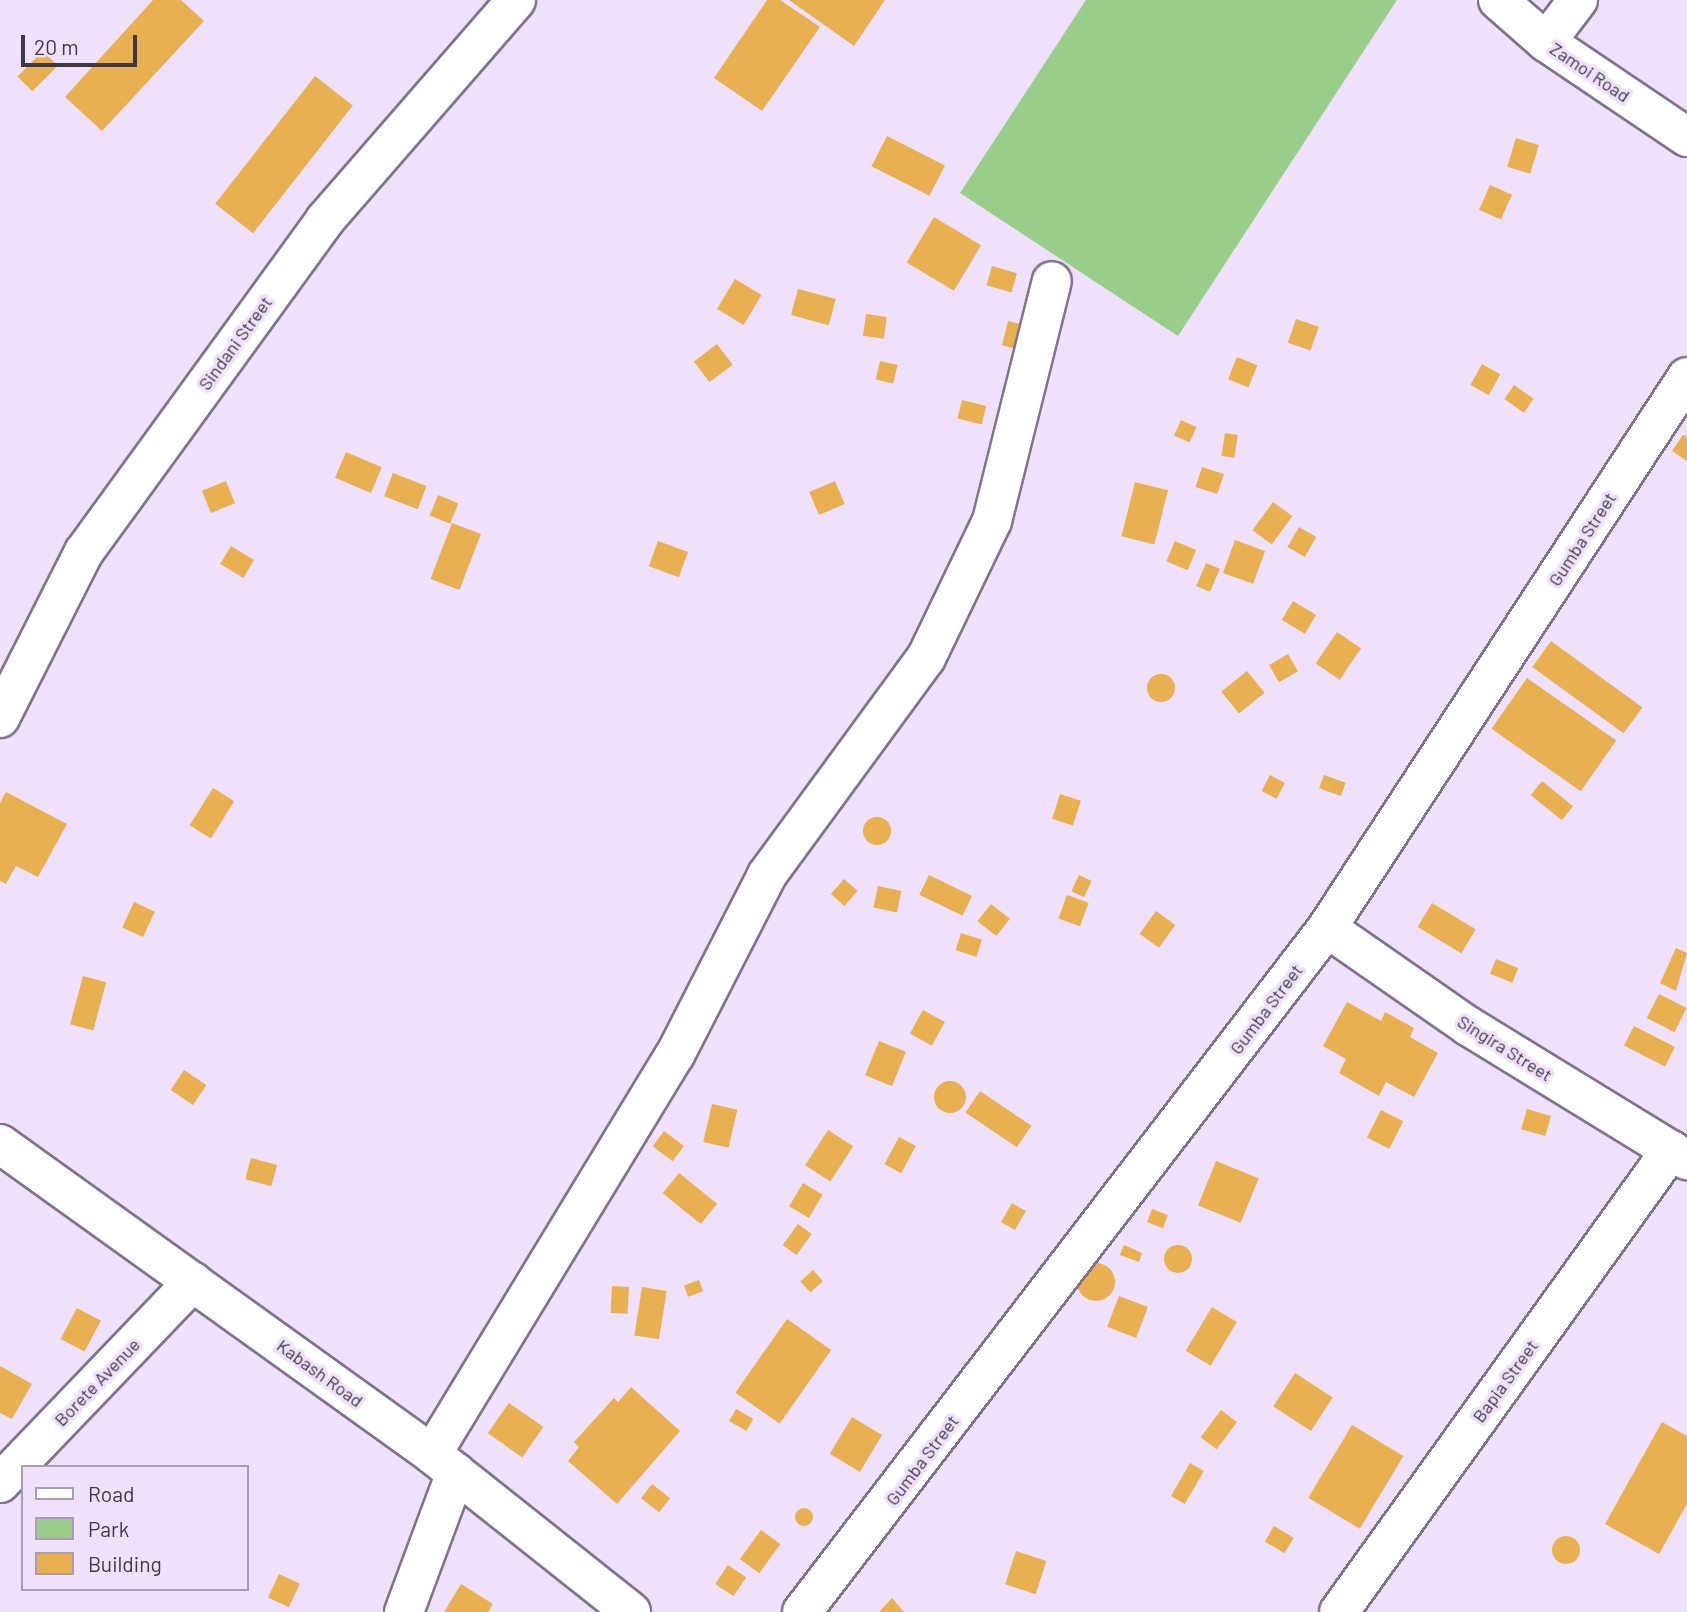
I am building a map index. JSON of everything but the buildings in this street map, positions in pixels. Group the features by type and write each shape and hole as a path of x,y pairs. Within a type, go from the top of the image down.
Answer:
{"street":[{"name":"Sindani Street","path":"0,718 84,552 325,220 516,0"},
{"name":"Zamoi Road","path":"1498,0 1546,42 1687,137"},
{"path":"1546,42 1578,0"},
{"path":"404,1612 444,1463 675,1055 766,875 926,658 992,521 1052,281"},
{"name":"Gumba Street","path":"803,1612 1327,928 1687,377"},
{"name":"Singira Street","path":"1327,928 1468,1026 1679,1155"},
{"name":"Kabash Road","path":"0,1144 444,1463 631,1612"},
{"name":"Bapia Street","path":"1339,1612 1679,1155"},
{"name":"Borete Avenue","path":"0,1483 193,1282"}],"green space":[{"path":"1086,0 1397,0 1178,336 960,193"}]}
